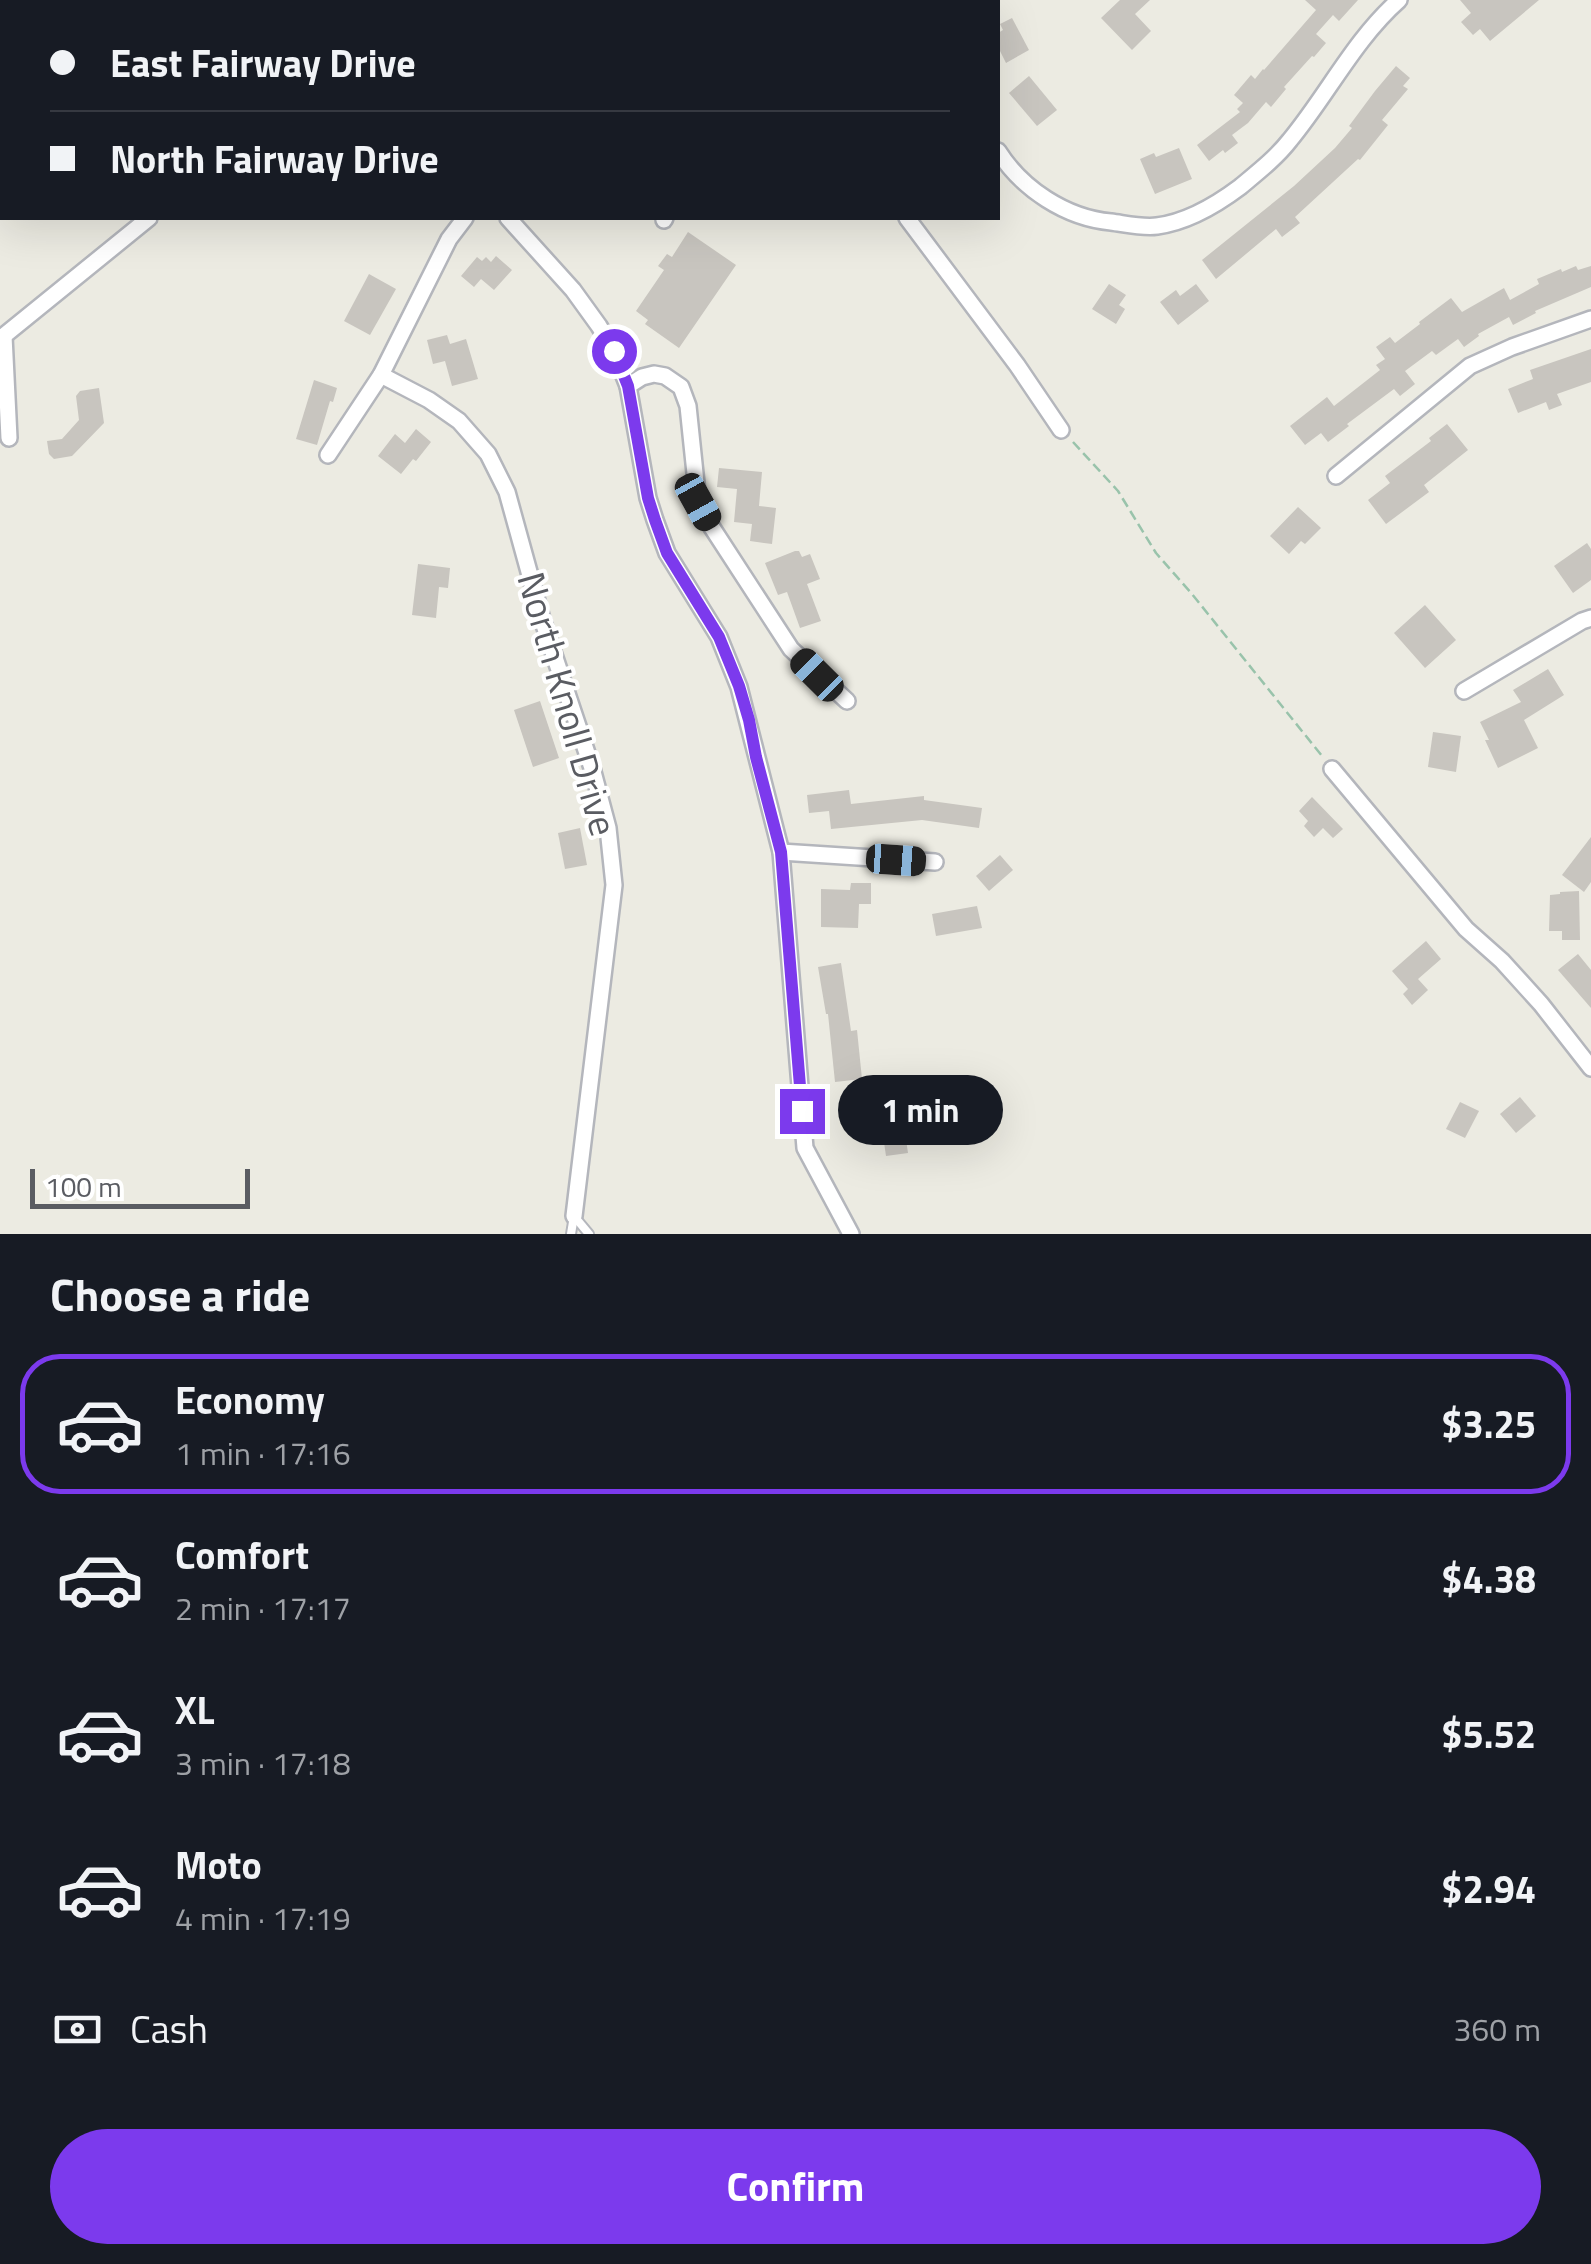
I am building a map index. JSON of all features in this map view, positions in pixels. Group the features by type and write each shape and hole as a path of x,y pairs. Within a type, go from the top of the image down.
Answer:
{"street":[{"path":"1000,154 1024,182 1076,216 1156,226 1196,214 1218,203 1267,165 1291,140 1363,38 1399,0"},
{"path":"9,438 2,337 147,220"},
{"path":"328,454 381,375 449,238 463,220"},
{"path":"510,220 573,290 614,351 628,386 648,498 667,553 719,637 739,686 781,852 806,1148 852,1234"},
{"path":"908,220 1017,365 1060,430"},
{"path":"1336,476 1470,366 1591,320"},
{"path":"628,386 654,374 665,376 680,387 688,406 698,502 791,650 847,701"},
{"name":"North Knoll Drive","path":"381,375 459,421 488,454 506,492 608,828 614,884 574,1216"},
{"path":"1464,691 1591,618"},
{"path":"1332,769 1466,929 1541,1004 1591,1068"},
{"path":"781,852 934,862"}],"lane":[{"path":"571,1234 574,1216"},
{"path":"574,1216 588,1234"}],"path":[{"path":"1060,430 1118,491 1156,553 1332,769"}],"building":[{"path":"1120,0 1150,0 1135,14 1151,31 1132,50 1101,18"},
{"path":"1305,0 1358,0 1339,21 1333,15 1316,34 1326,43 1284,87 1271,107 1266,102 1232,135 1238,143 1209,161 1197,145 1240,112 1237,109 1243,103 1234,95 1251,75 1255,79 1264,70 1316,10"},
{"path":"1460,0 1539,0 1490,41 1480,29 1473,35 1461,22 1471,13"},
{"path":"1012,18 1029,50 1006,63 1000,51 1000,24"},
{"path":"1396,66 1410,78 1403,86 1408,89 1382,120 1388,125 1360,160 1295,217 1300,223 1282,237 1276,229 1216,279 1202,260 1335,148"},
{"path":"1029,76 1057,110 1037,126 1009,93"},
{"path":"1179,148 1192,179 1155,194 1140,159"},
{"path":"688,232 736,265 679,348 645,324 648,320 636,311 664,270 658,266 667,254 672,257"},
{"path":"496,256 512,270 494,290 481,279 474,287 461,276 477,257 482,261 486,257 491,262"},
{"path":"1576,266 1578,270 1591,266 1591,287 1513,325 1509,317 1478,334 1464,347 1458,339 1436,355 1432,351 1405,371 1415,384 1400,396 1394,389 1328,442 1321,433 1305,445 1290,426 1327,397 1334,406 1380,370 1376,365 1385,359 1376,347 1390,337 1395,343 1451,298 1462,312 1504,288 1510,300 1539,284 1537,279"},
{"path":"369,274 396,289 370,335 344,321"},
{"path":"1109,284 1126,295 1119,305 1125,309 1116,324 1092,309"},
{"path":"1196,284 1209,301 1178,325 1160,302 1176,290 1180,296"},
{"path":"447,335 450,344 466,339 478,379 452,386 445,361 433,364 427,340"},
{"path":"1591,349 1591,382 1557,394 1562,405 1549,410 1546,402 1518,413 1508,389 1533,379 1530,370"},
{"path":"314,380 337,388 317,445 296,439"},
{"path":"99,388 104,423 72,456 54,459 47,441 62,439 79,420 76,396 80,391"},
{"path":"1447,424 1468,450 1424,485 1429,492 1386,524 1368,500 1390,483 1385,476"},
{"path":"416,429 431,442 401,474 378,456 395,434 405,443"},
{"path":"719,468 762,472 759,506 776,508 772,544 750,541 752,524 734,522 737,489 717,487"},
{"path":"1298,507 1321,528 1289,554 1270,536"},
{"path":"1587,543 1591,549 1591,580 1573,593 1554,566"},
{"path":"795,551 802,557 810,554 820,579 807,584 821,621 800,628 787,592 778,595 765,563"},
{"path":"418,564 450,568 448,588 439,587 436,618 412,615"},
{"path":"1425,605 1456,640 1425,668 1394,633"},
{"path":"1548,669 1564,695 1524,720 1538,748 1498,768 1480,722 1521,702 1513,690"},
{"path":"540,701 559,758 533,767 514,710"},
{"path":"1433,732 1461,736 1456,772 1428,767"},
{"path":"849,790 851,804 924,796 924,800 982,808 979,828 922,820 831,829 829,811 809,813 807,795"},
{"path":"1312,797 1343,829 1333,838 1323,828 1314,837 1304,826 1308,821 1299,811"},
{"path":"580,828 587,865 565,869 558,833"},
{"path":"1591,837 1591,882 1584,892 1562,875"},
{"path":"1000,855 1013,870 989,891 976,876"},
{"path":"851,883 871,883 871,904 859,904 858,928 821,927 821,889 850,890"},
{"path":"1579,891 1580,940 1562,940 1562,931 1549,931 1550,895"},
{"path":"977,906 982,928 936,936 932,914"},
{"path":"1426,941 1441,959 1418,979 1428,990 1412,1005 1403,994 1408,989 1392,971"},
{"path":"1578,954 1591,970 1591,1008 1558,970"},
{"path":"841,963 851,1031 857,1030 862,1079 835,1082 828,1014 818,967"},
{"path":"1520,1097 1536,1116 1516,1133 1500,1114"},
{"path":"1460,1102 1479,1111 1465,1138 1446,1129"},
{"path":"901,1105 908,1153 886,1156 879,1108"}],"route":[{"path":"614,351 628,386 648,498 667,553 719,637 749,720 781,852 802,1111"}]}
